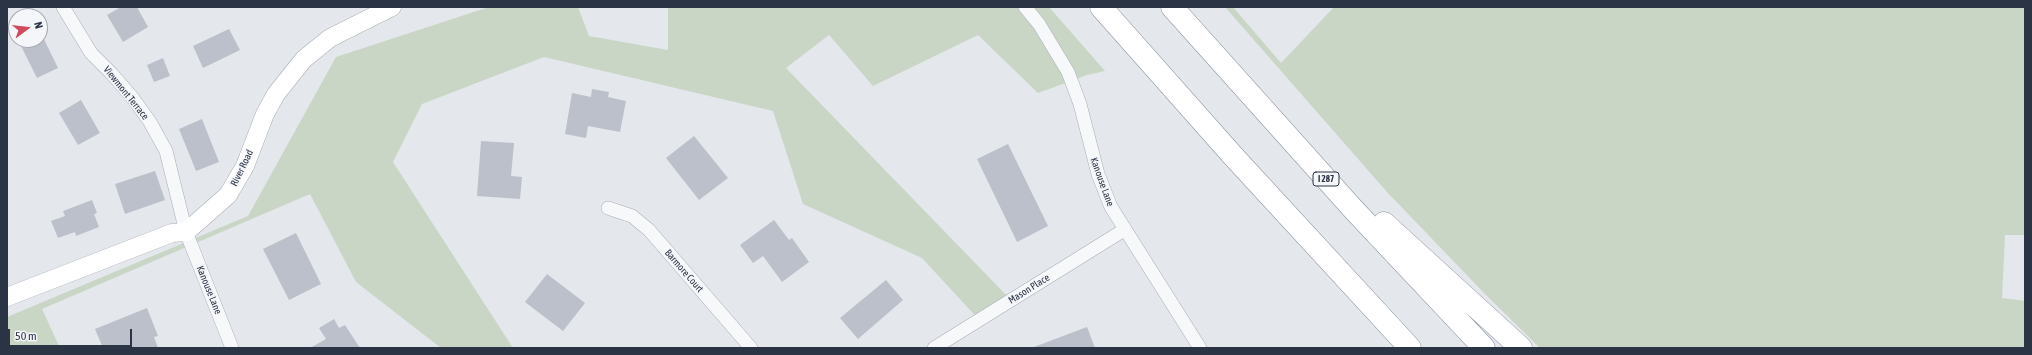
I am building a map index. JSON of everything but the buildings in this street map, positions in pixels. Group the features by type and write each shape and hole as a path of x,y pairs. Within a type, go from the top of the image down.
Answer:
{"highway":[{"path":"1101,7 1234,156 1410,348"},
{"name":"I 287","path":"1172,7 1273,121 1484,348"},
{"path":"1273,121 1521,348"}],"street":[{"name":"Viewmont Terrace","path":"63,7 91,53 112,74 150,122 166,151 186,232"},
{"name":"River Road","path":"7,297 172,233 186,232 212,211 234,186 245,166 265,114 276,94 297,66 330,38 392,7"},
{"name":"Kanouse Lane","path":"1025,7 1039,24 1068,72 1080,104 1098,174 1110,207 1200,348"},
{"name":"Barmore Court","path":"608,208 632,216 649,230 751,348"},
{"name":"Mason Place","path":"934,348 1124,230"},
{"name":"Kanouse Lane","path":"186,232 232,348"}],"green space":[{"path":"489,7 578,7 589,36 668,50 668,7 1049,7 1105,71 1087,75 1038,93 978,35 873,86 829,35 786,68 1011,300 982,323 922,258 803,204 773,111 544,57 422,104 393,162 513,348 441,348 356,282 310,194 42,309 60,348 7,348 7,317 248,216 336,57"},
{"path":"1225,7 1233,7 1281,63 1334,7 2025,7 2025,235 2005,235 2002,298 2025,301 2025,348 1540,348 1486,295 1387,192"}]}
